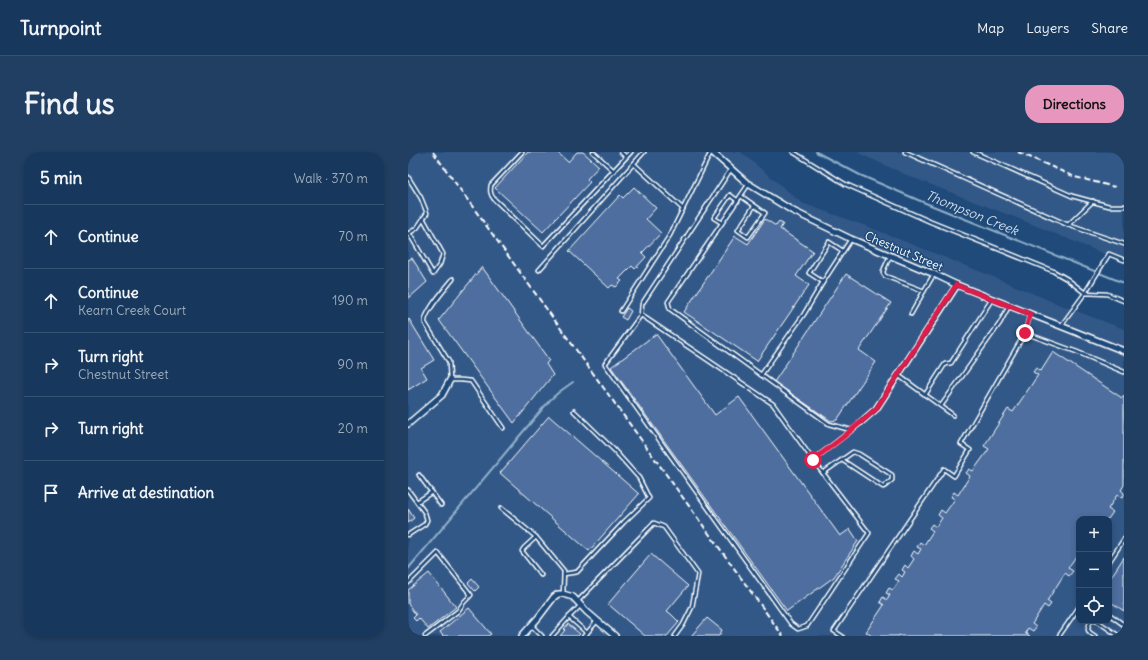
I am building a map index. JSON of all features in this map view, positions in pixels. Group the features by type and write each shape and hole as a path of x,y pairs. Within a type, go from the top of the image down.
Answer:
{"street":[{"name":"Chestnut Street","path":"712,152 749,184 793,211 851,239 934,274 956,285 1124,351"},
{"path":"861,422 876,409 956,285"},
{"path":"408,424 442,395 450,380"},
{"path":"522,636 554,596 558,594 569,595 612,635"}],"lane":[{"path":"522,152 491,185 490,194 543,246 631,152"},
{"path":"593,152 614,171"},
{"path":"621,152 626,157"},
{"path":"539,270 644,152"},
{"path":"621,310 670,235 712,152"},
{"path":"793,152 845,184 931,222 1053,271 1085,293 1107,294 1124,301"},
{"path":"905,152 1068,225 1124,244"},
{"path":"973,152 1072,196 1109,206 1124,206"},
{"path":"634,164 683,209"},
{"path":"641,315 774,404 813,460 869,533 808,626 798,629 791,624 605,364 641,315 642,304 731,169"},
{"path":"408,177 421,198 427,213 417,228 408,234 433,274 440,264 443,254 424,218"},
{"path":"749,184 668,302 670,310 829,424 852,430"},
{"path":"722,223 714,218 730,195 738,201"},
{"path":"741,196 765,213 748,237 738,230 754,206"},
{"path":"1068,225 1093,201"},
{"path":"761,375 804,314 851,239"},
{"path":"823,282 809,273 829,242 843,251"},
{"path":"1061,326 1085,293 1109,254 1124,260"},
{"path":"890,256 884,269 883,273 885,276 924,291"},
{"path":"910,314 934,274"},
{"path":"453,280 428,312 424,319 425,323 449,362 450,380 471,382 503,428"},
{"path":"925,395 945,364 951,363 992,299"},
{"path":"940,406 1000,323 1010,306"},
{"path":"842,636 834,631 935,482 944,469 954,476 970,450 961,444 1025,333 1030,314"},
{"path":"1025,333 1077,352 1124,372"},
{"path":"898,375 953,415"},
{"path":"564,574 576,572 649,498 639,478 614,450 574,411"},
{"path":"813,460 861,422"},
{"path":"823,473 853,452 892,475 892,480 883,487 842,460"},
{"path":"419,474 441,505"},
{"path":"408,490 425,513 427,520 424,524 408,535"},
{"path":"417,502 432,492"},
{"path":"501,508 536,538 564,571 563,594"},
{"path":"552,636 570,618 579,603 654,523 664,527 698,574 692,607 683,625 675,636"},
{"path":"536,538 524,548 522,552 541,575"},
{"path":"1112,557 1124,539"},
{"path":"408,583 438,553 471,595 458,611 425,636"},
{"path":"1059,636 1076,611"},
{"path":"1112,616 1124,625"},
{"path":"570,618 587,633"},
{"path":"584,636 598,621"},
{"path":"1089,624 1087,627 1088,630 1095,636"},
{"path":"1102,624 1120,636 1124,631"},
{"path":"531,625 542,636"}],"shaded area":[{"path":"408,152 741,152 802,203 866,226 1058,304 1124,329 1124,636 408,636"},
{"path":"856,152 1124,152 1124,262 911,177"}],"building":[{"path":"528,152 557,152 568,162 577,152 583,152 599,166 587,179 590,182 543,232 495,188"},
{"path":"634,187 656,208 646,219 661,233 642,253 646,257 635,269 632,266 619,279 622,281 616,287 612,285 609,288 569,251 620,195 623,198"},
{"path":"765,219 776,226 779,222 783,224 780,229 813,251 796,276 809,285 757,361 684,312 735,236 748,244"},
{"path":"412,258 427,282 408,299 408,260"},
{"path":"482,267 549,360 546,364 553,375 514,423 439,320"},
{"path":"846,274 891,303 859,350 876,362 837,420 831,421 774,382"},
{"path":"627,308 631,311 626,320 621,317"},
{"path":"409,319 434,360 421,368 427,378 408,390 408,320"},
{"path":"656,334 715,415 739,397 840,536 850,529 858,541 834,577 787,611 611,367"},
{"path":"1053,352 1122,398 1124,395 1124,485 1121,490 1124,495 1122,498 1117,495 1108,509 1113,512 1110,516 1076,516 1076,556 1068,568 1073,571 1069,576 1065,573 1047,601 1051,604 1048,608 1044,605 1032,624 1036,627 1033,631 1028,628 1025,633 1030,636 872,636 866,632 884,605 880,602 883,597 887,600 890,595 886,593 889,588 893,590 899,581 895,579 899,574 902,577 905,572 902,570 905,565 908,568 914,559 911,556 914,551 918,554 921,549 917,547 920,542 924,545 933,531 929,528 932,524 936,527 942,518 938,515 941,510 945,513 955,499 951,497 954,492 958,495 970,476 966,473 969,469 973,471 989,449 984,446 1008,409 1013,412 1038,375 1033,372 1036,368 1041,371"},
{"path":"549,416 639,494 589,551 500,473"},
{"path":"408,509 414,518 408,523"},
{"path":"651,554 688,586 667,611 679,622 667,636 645,636 608,604"},
{"path":"1124,557 1124,611 1112,603 1112,575"},
{"path":"429,573 456,607 428,629 419,618 416,621 413,618 416,615 408,604 408,590"},
{"path":"472,579 479,587 475,591 468,583"},
{"path":"469,608 491,634 488,636 443,636 440,632"},
{"path":"707,618 722,630 719,636 691,636"},
{"path":"568,624 580,634 578,636 560,636"}],"waterway":[{"name":"Thompson Creek","path":"816,152 860,175 918,200 1124,283"},
{"path":"408,569 550,400 573,382"}],"railway":[{"path":"433,152 783,636"},
{"path":"1018,152 1075,177 1115,187"}],"route":[{"path":"813,460 876,409 956,285 1030,314 1025,333"}]}
